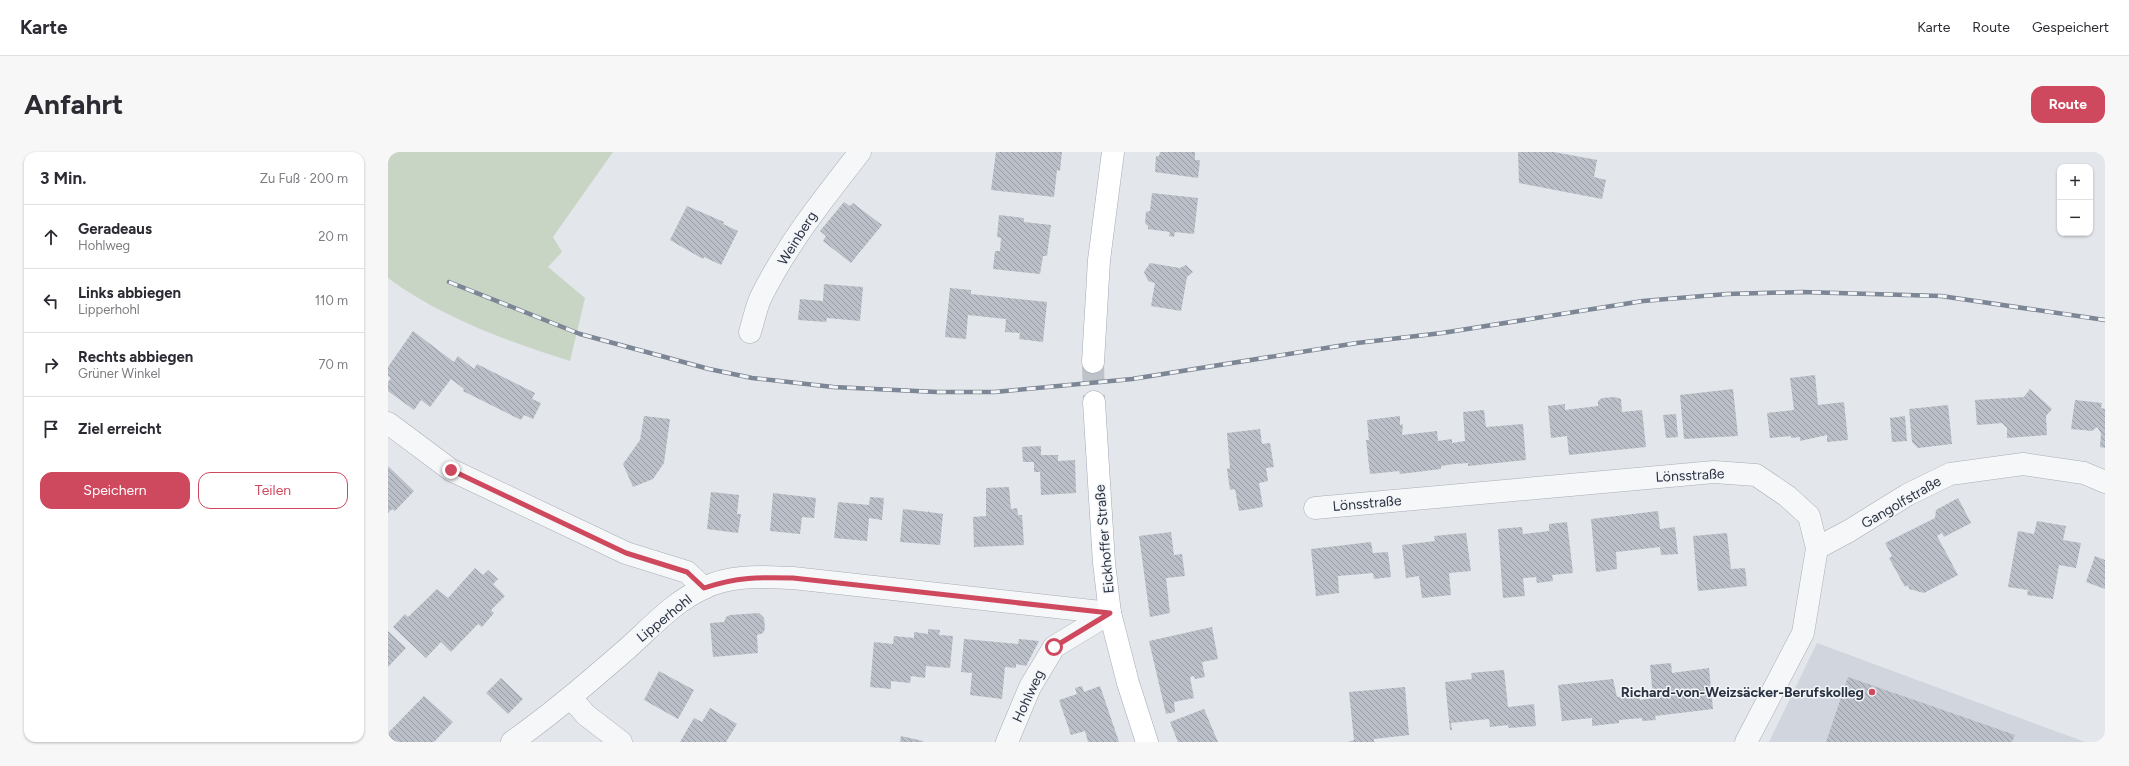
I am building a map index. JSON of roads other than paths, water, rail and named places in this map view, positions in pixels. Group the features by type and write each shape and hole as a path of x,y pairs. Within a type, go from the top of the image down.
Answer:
{"main road":[{"path":"1093,362 1100,260 1113,152"},
{"name":"Eickhoffer Straße","path":"1094,402 1104,562 1110,613 1128,683 1147,742"}],"street":[{"name":"Weinberg","path":"750,332 761,296 795,237 807,218 860,152"},
{"path":"388,423 451,470 626,553 687,572 704,588"},
{"name":"Gangolfstraße","path":"1818,548 1849,531 1907,495 1950,474 2023,464 2084,473 2105,482"},
{"name":"Lönsstraße","path":"1315,508 1660,476 1721,472 1756,475 1787,496 1809,516 1818,548 1803,632 1746,742"},
{"name":"Lipperhohl","path":"512,742 571,698 663,617 704,588 730,580 757,577 793,578 1110,613"},
{"name":"Hohlweg","path":"1007,742 1030,687 1054,647 1110,613"},
{"path":"571,698 586,715 621,742"}],"tunnel":[{"path":"1093,362 1094,402"}],"railway":[{"path":"449,282 580,334 709,369 752,378 833,387 937,392 995,392 1132,379 1357,343 1442,333 1643,301 1727,294 1802,292 1941,296 2105,320"}],"place":[{"name":"Richard-von-Weizsäcker-Berufskolleg","path":"1872,692"}]}
